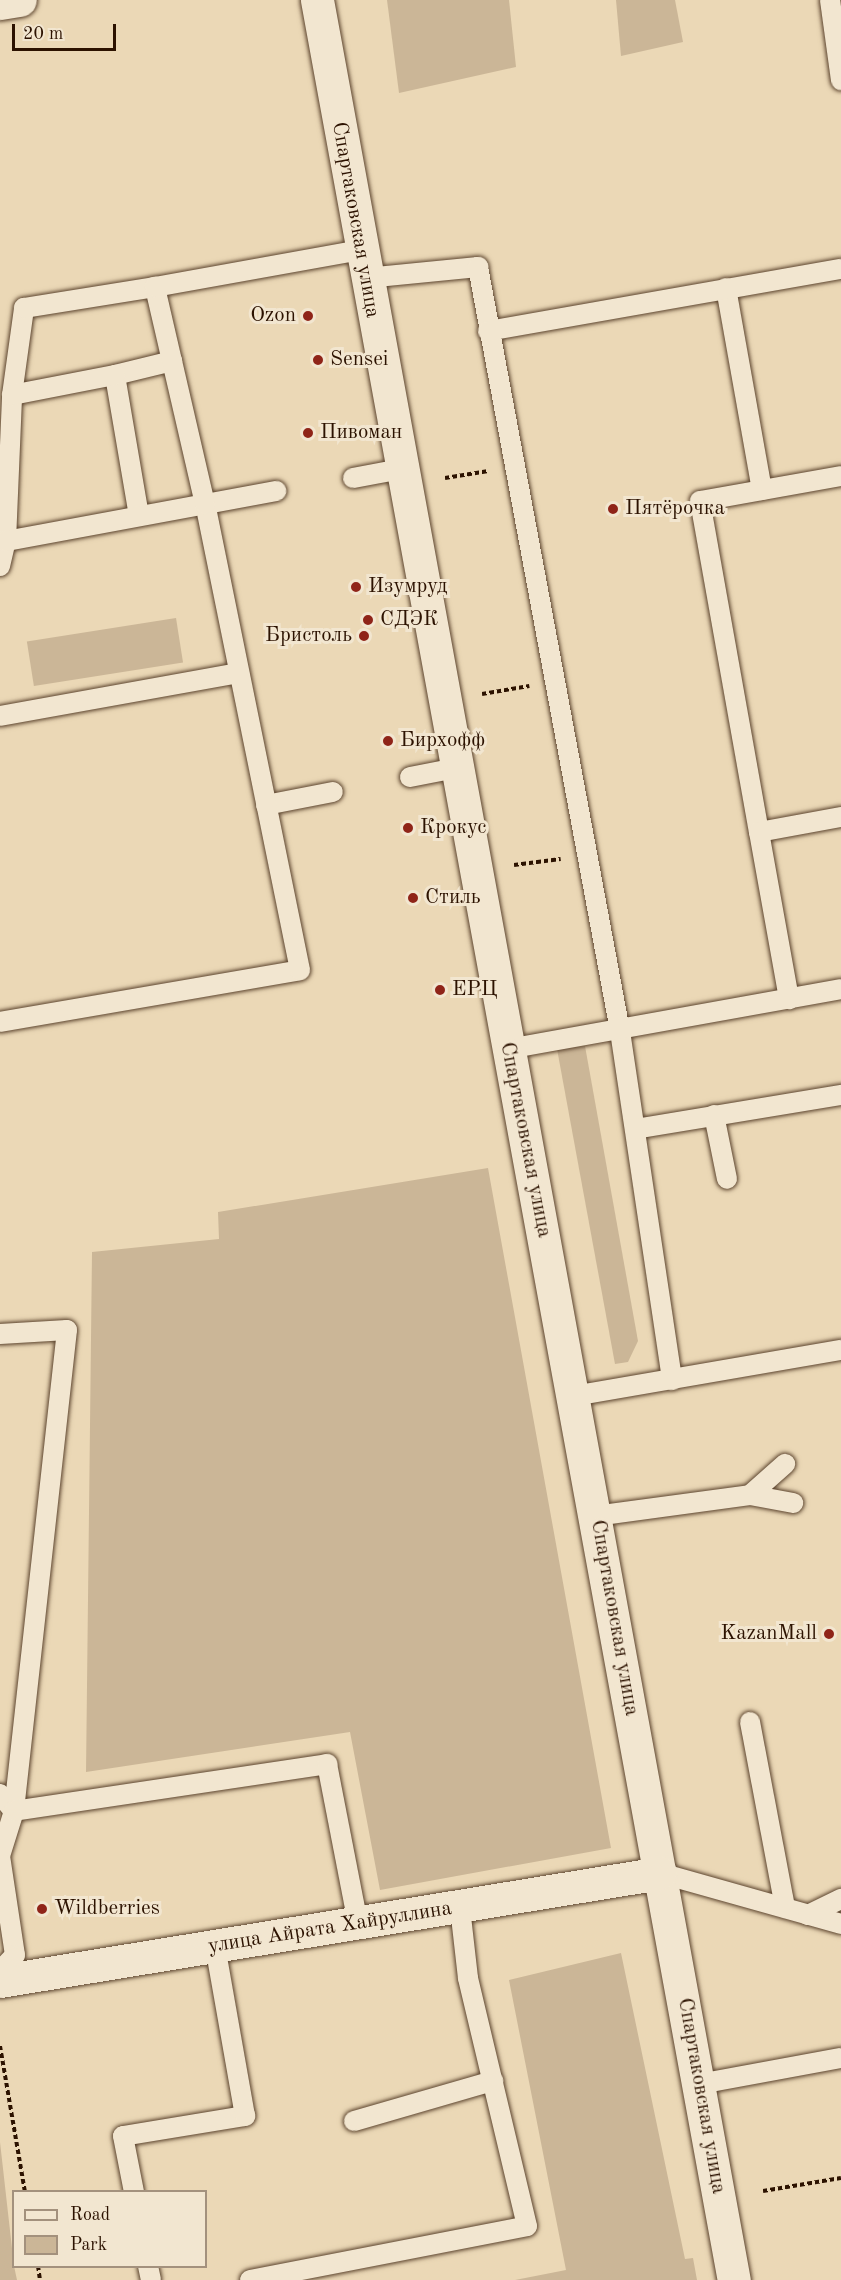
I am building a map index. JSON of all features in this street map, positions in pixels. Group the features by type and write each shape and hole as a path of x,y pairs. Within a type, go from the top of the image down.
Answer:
{"street":[{"path":"0,3 20,0"},
{"name":"Спартаковская улица","path":"317,0 363,264 574,1396 734,2280"},
{"name":"улица Айрата Хайруллина","path":"0,1981 460,1908 660,1873"}],"lane":[{"path":"830,0 841,80"},
{"path":"0,566 6,540 12,395 24,308 155,287 363,264 478,267 488,331 620,1031 672,1380"},
{"path":"488,331 841,269"},
{"path":"0,1022 300,970 205,504 155,287"},
{"path":"726,288 762,490"},
{"path":"12,395 172,362"},
{"path":"115,375 139,516"},
{"path":"353,478 401,470"},
{"path":"789,999 700,501 841,476"},
{"path":"6,540 276,491"},
{"path":"0,716 239,673"},
{"path":"410,777 456,768"},
{"path":"266,805 333,792"},
{"path":"759,832 841,817"},
{"path":"508,1049 620,1031 841,989"},
{"path":"634,1129 841,1095"},
{"path":"714,1116 727,1179"},
{"path":"0,1334 67,1330 14,1811 0,1856 15,1955 0,1971"},
{"path":"574,1396 841,1350"},
{"path":"750,1496 785,1464"},
{"path":"595,1516 750,1496 793,1503"},
{"path":"750,1722 785,1908"},
{"path":"14,1811 327,1764 358,1923"},
{"path":"0,1794 14,1811"},
{"path":"660,1873 841,1924"},
{"path":"808,1915 841,1899"},
{"path":"250,2280 527,2226 468,1978 460,1908"},
{"path":"134,2190 123,2136 245,2116 215,1946"},
{"path":"699,2084 841,2058"},
{"path":"354,2121 493,2081"}],"path":[{"path":"444,478 514,466"},
{"path":"482,694 554,682"},
{"path":"514,865 587,856"},
{"path":"0,2046 25,2190"},
{"path":"764,2191 841,2178"}],"green space":[{"path":"387,0 509,0 516,67 399,93"},
{"path":"616,0 675,0 683,42 621,56"},
{"path":"176,618 183,662 34,686 27,642"},
{"path":"585,1046 638,1341 628,1362 615,1364 557,1049"},
{"path":"488,1168 611,1848 380,1890 350,1732 86,1772 92,1252 219,1239 218,1212"},
{"path":"621,1953 685,2259 693,2258 697,2280 515,2280 566,2270 509,1980"},
{"path":"0,2142 12,2248 12,2268 14,2268 17,2280 0,2280"}],"place":[{"name":"Ozon","path":"308,316"},
{"name":"Sensei","path":"318,360"},
{"name":"Пивоман","path":"308,433"},
{"name":"Пятёрочка","path":"613,509"},
{"name":"Изумруд","path":"356,587"},
{"name":"СДЭК","path":"368,620"},
{"name":"Бристоль","path":"364,636"},
{"name":"Бирхофф","path":"388,741"},
{"name":"Крокус","path":"408,828"},
{"name":"Стиль","path":"413,898"},
{"name":"ЕРЦ","path":"440,990"},
{"name":"KazanMall","path":"829,1634"},
{"name":"Wildberries","path":"42,1909"}]}
